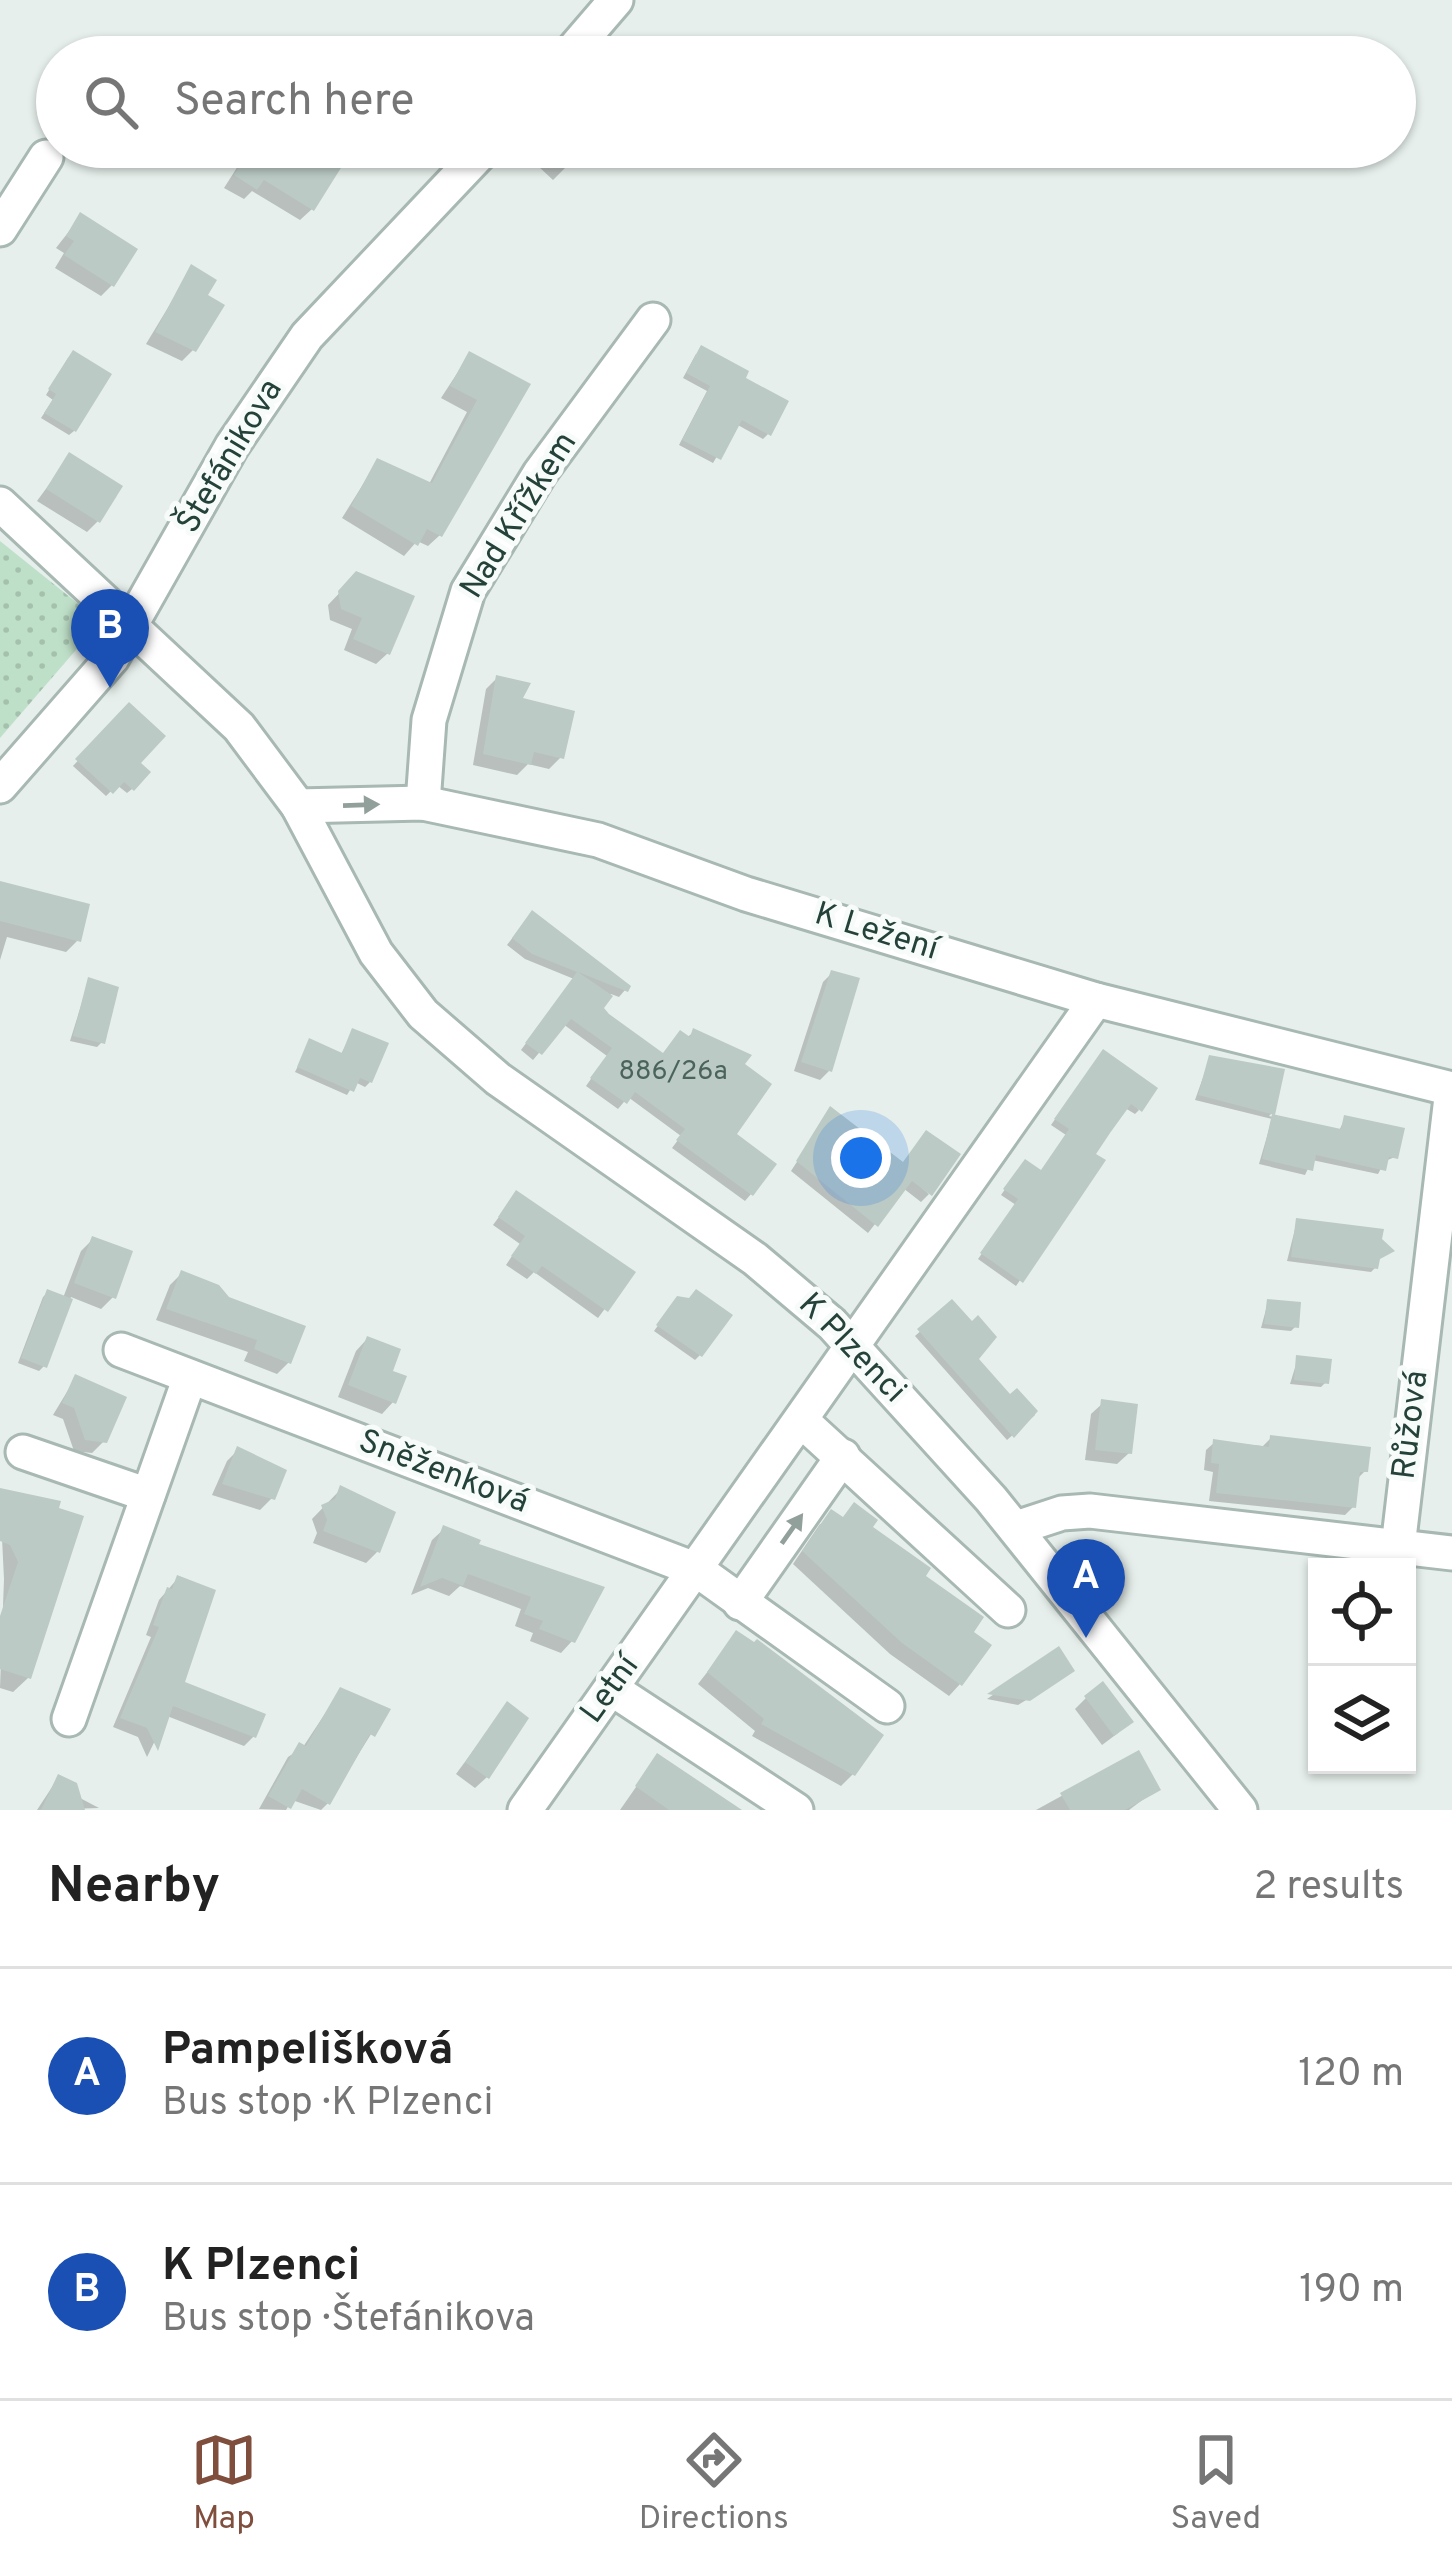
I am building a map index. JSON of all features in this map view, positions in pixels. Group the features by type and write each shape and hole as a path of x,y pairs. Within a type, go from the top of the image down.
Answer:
{"street":[{"path":"585,36 616,0"},
{"path":"0,229 39,168"},
{"name":"Štefánikova","path":"0,786 112,658 232,446 307,336 465,168"},
{"name":"Nad Křížkem","path":"423,802 429,720 468,591 540,473 653,320"},
{"name":"K Plzenci","path":"0,504 134,623 239,727 298,806 376,953 456,1046 754,1259 856,1348 1016,1528 1240,1810"},
{"name":"K Ležení","path":"298,806 423,802 598,840 746,894 1096,1000 1452,1089"},
{"name":"Letní","path":"526,1810 856,1348 1096,1000"},
{"name":"Růžová","path":"1398,1546 1452,1089"},
{"name":"Sněženková","path":"121,1350 697,1570"},
{"path":"69,1719 190,1377"},
{"path":"803,1421 1008,1610"},
{"path":"23,1452 148,1495"},
{"path":"740,1603 843,1456"},
{"path":"1016,1528 1062,1513 1090,1511 1452,1553"},
{"path":"697,1570 887,1706"},
{"path":"612,1689 796,1810"}],"green space":[{"path":"0,541 91,614 94,629 0,738"}],"building":[{"path":"238,168 341,168 314,211 264,180 257,190 234,175"},
{"path":"80,212 138,249 114,287 64,255 74,241 66,236"},
{"path":"191,264 217,280 208,295 225,305 196,352 155,332"},
{"path":"701,345 749,371 746,378 789,401 771,436 742,420 721,460 682,440 710,386 686,373"},
{"path":"73,350 112,374 76,432 44,413 56,394 48,389"},
{"path":"469,351 531,384 442,537 427,529 418,546 351,506 377,458 432,483 477,400 450,386"},
{"path":"69,452 123,486 100,523 46,489"},
{"path":"356,571 415,596 390,655 353,639 362,618 341,609 338,591"},
{"path":"496,675 531,683 523,698 575,711 564,759 534,752 531,765 483,754"},
{"path":"129,702 166,736 141,763 151,772 134,791 124,782 113,794 75,759"},
{"path":"0,881 90,904 81,942 0,921"},
{"path":"532,910 631,986 628,992 578,972 613,996 604,1008 609,1014 663,1053 680,1030 690,1037 693,1028 752,1055 745,1064 772,1084 737,1134 777,1164 753,1196 676,1140 685,1129 635,1092 627,1104 590,1078 612,1048 571,1019 542,1055 525,1043 577,972 532,954 512,938"},
{"path":"831,970 860,978 832,1072 801,1062"},
{"path":"88,977 119,987 105,1044 73,1036"},
{"path":"352,1028 389,1043 372,1083 360,1078 354,1092 297,1067 309,1038 342,1053"},
{"path":"1103,1049 1158,1088 1142,1112 1131,1104 1110,1133 1096,1154 1106,1160 1023,1283 980,1253 1018,1199 1003,1189 1025,1159 1041,1170 1069,1129 1054,1119"},
{"path":"1209,1055 1285,1069 1275,1115 1198,1095"},
{"path":"830,1106 903,1162 926,1130 961,1154 932,1196 912,1181 878,1227 796,1161"},
{"path":"1272,1114 1341,1129 1344,1115 1405,1128 1398,1159 1389,1157 1386,1171 1316,1155 1313,1171 1262,1159"},
{"path":"516,1190 636,1272 608,1312 542,1266 536,1274 511,1256 525,1236 498,1217"},
{"path":"1296,1218 1384,1229 1382,1239 1395,1251 1380,1259 1378,1269 1291,1257"},
{"path":"92,1236 133,1251 116,1299 74,1283"},
{"path":"181,1270 219,1285 229,1297 306,1326 291,1364 254,1349 257,1340 166,1309"},
{"path":"47,1289 73,1299 47,1368 21,1358"},
{"path":"696,1289 733,1315 702,1357 656,1325 677,1296 689,1298"},
{"path":"952,1299 972,1321 978,1315 997,1337 979,1359 1010,1394 1017,1388 1038,1411 1014,1438 917,1329"},
{"path":"1267,1299 1301,1302 1299,1328 1264,1324"},
{"path":"367,1336 401,1349 393,1371 407,1376 396,1404 348,1385"},
{"path":"1296,1355 1332,1359 1329,1384 1294,1380"},
{"path":"75,1374 127,1397 107,1443 85,1440 74,1408 62,1403"},
{"path":"1101,1399 1138,1404 1132,1454 1095,1450"},
{"path":"1270,1435 1371,1447 1368,1472 1360,1472 1356,1508 1216,1493 1219,1464 1211,1463 1213,1439 1269,1447"},
{"path":"237,1446 287,1470 275,1500 222,1484"},
{"path":"340,1485 396,1512 380,1553 323,1531 327,1520 321,1505 335,1499"},
{"path":"0,1488 61,1501 59,1508 84,1516 31,1679 0,1669 0,1616 18,1562 10,1545 0,1541"},
{"path":"854,1502 878,1520 873,1527 931,1568 926,1576 984,1617 974,1632 992,1645 962,1686 902,1643 802,1551 831,1509 843,1517"},
{"path":"443,1525 481,1540 479,1544 605,1587 575,1643 539,1629 543,1621 524,1614 531,1597 468,1574 463,1586 442,1578 420,1587"},
{"path":"177,1575 216,1590 185,1682 266,1714 256,1738 173,1706 158,1751 147,1728 120,1718 159,1627 153,1625 167,1587 172,1589"},
{"path":"736,1630 754,1642 757,1639 884,1735 855,1776 761,1724 764,1719 707,1672"},
{"path":"1059,1646 1075,1671 1030,1701 987,1694"},
{"path":"1103,1681 1134,1722 1114,1736 1084,1696"},
{"path":"340,1687 391,1709 375,1737 370,1734 330,1805 302,1789 291,1809 268,1796 299,1742 306,1746"},
{"path":"507,1701 529,1718 489,1779 465,1762"},
{"path":"1139,1750 1161,1790 1125,1810 1070,1810 1060,1793"},
{"path":"657,1753 742,1810 669,1810 635,1786"},
{"path":"58,1774 77,1783 85,1810 41,1810"}],"place":[{"name":"K Plzenci","path":"110,688"},
{"name":"Pampelišková","path":"1086,1638"}]}
